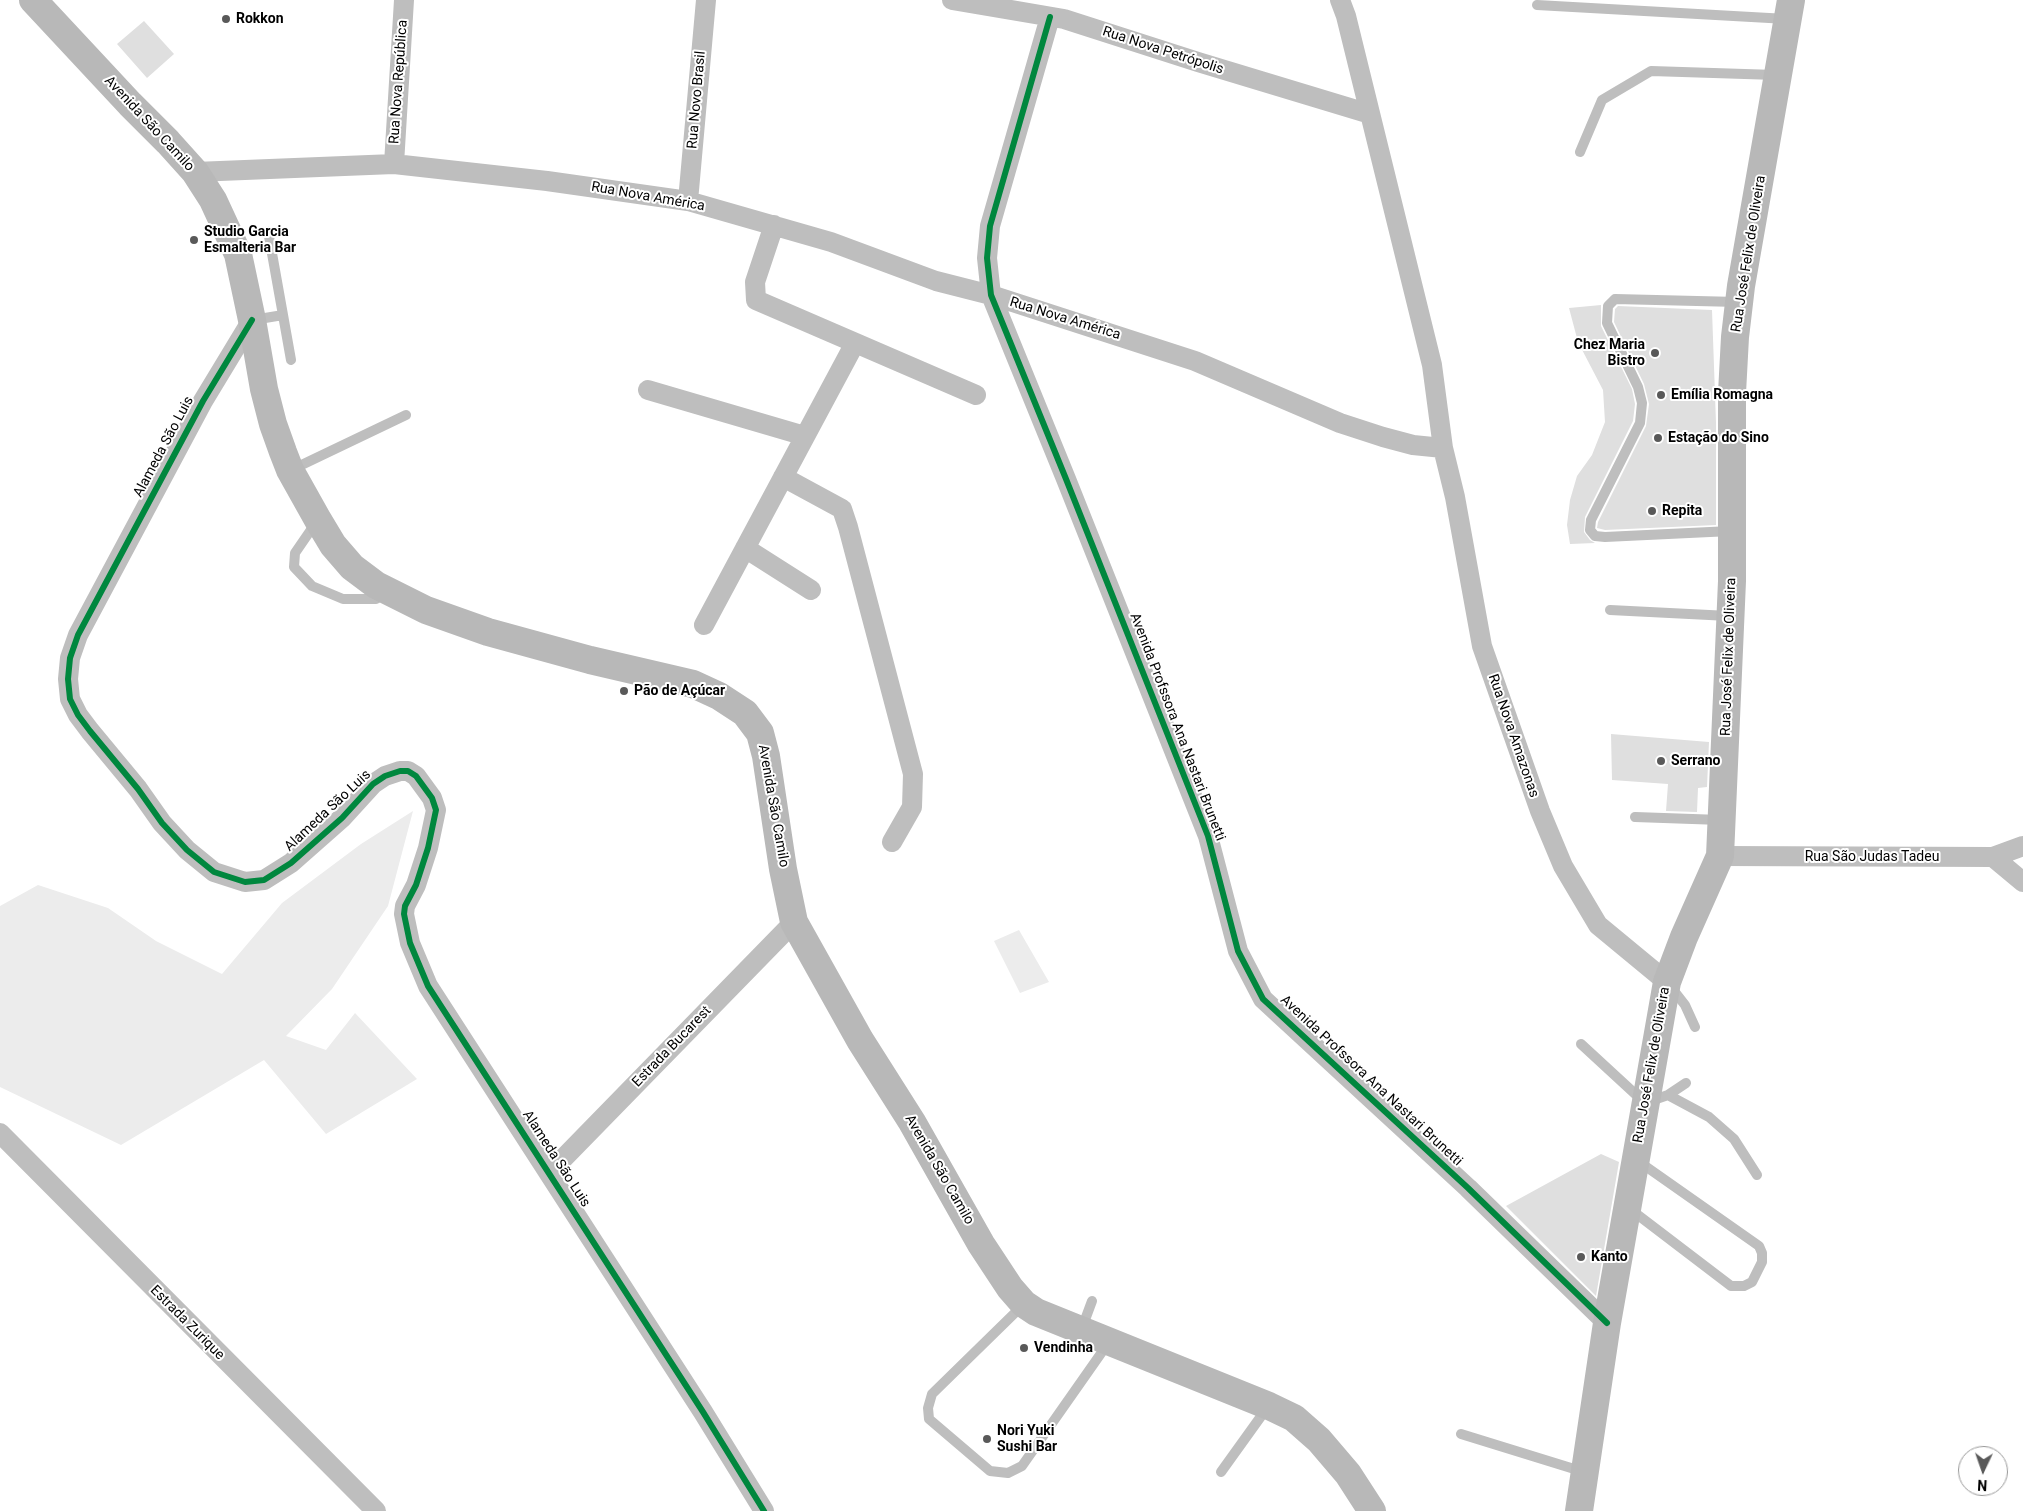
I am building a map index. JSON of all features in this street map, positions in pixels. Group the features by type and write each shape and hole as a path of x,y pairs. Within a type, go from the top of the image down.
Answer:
{"main road":[{"name":"Avenida São Camilo","path":"33,0 194,172 213,200 238,254 268,406 290,470 333,545 352,567 376,585 426,610 488,632 590,660 692,684 720,696 745,713 760,733 766,756 783,869 794,922 860,1040 912,1122 980,1244 1010,1288 1024,1304 1036,1312 1269,1406 1294,1418 1320,1440 1348,1474 1372,1511"},
{"name":"Rua José Felix de Oliveira","path":"1578,1511 1635,1159 1657,1099 1667,982 1684,937 1720,856 1730,616 1732,393 1739,302 1790,9"}],"street":[{"name":"Rua Nova República","path":"394,164 404,0"},
{"name":"Rua Novo Brasil","path":"688,201 706,0"},
{"name":"Rua Nova Petrópolis","path":"952,0 1064,19 1370,114"},
{"path":"1340,0 1346,16 1432,365 1443,448"},
{"name":"Avenida Profssora Ana Nastari Brunetti","path":"1050,17 990,226 986,258 991,295 1208,836 1238,951 1263,999 1468,1188 1607,1323"},
{"name":"Rua Nova América","path":"194,172 394,164 547,181 688,201 831,242 936,280 991,295 1194,361 1340,423 1413,445 1443,448"},
{"path":"774,225 755,282 756,300 976,395"},
{"name":"Alameda São Luis","path":"252,320 203,401 78,635 70,658 68,679 70,699 90,731 138,789 162,823 187,850 214,872 245,882 264,880 291,863 342,818 373,784 385,776 400,770 408,771 416,776 432,798 436,810 428,848 416,885 405,906 405,922 410,943 428,986 550,1172 764,1511"},
{"path":"704,625 855,343"},
{"path":"648,390 805,436"},
{"name":"Rua Nova Amazonas","path":"1443,448 1455,497 1482,646 1540,811 1563,866 1598,925 1667,982"},
{"path":"783,477 842,509 848,527 913,774 912,807 892,842"},
{"path":"745,548 811,590"},
{"name":"Rua São Judas Tadeu","path":"1720,856 1993,857 2023,846"},
{"path":"1993,857 2023,882"},
{"name":"Estrada Bucarest","path":"550,1172 794,922"},
{"name":"Estrada Zurique","path":"0,1133 376,1511"}],"lane":[{"path":"1537,5 1790,9"},
{"path":"1580,152 1602,100 1651,71 1778,75"},
{"path":"268,231 291,360"},
{"path":"1732,530 1605,537 1595,536 1590,530 1591,520 1640,423 1642,403 1638,387 1607,323 1608,306 1615,299 1739,302"},
{"path":"252,320 283,316"},
{"path":"290,470 406,415"},
{"path":"318,520 294,553 294,567 312,586 343,599 376,599 388,591"},
{"path":"1610,610 1730,616"},
{"path":"1635,817 1722,820"},
{"path":"1667,982 1685,1005 1695,1027"},
{"path":"1581,1044 1657,1099 1709,1117 1734,1139 1757,1175"},
{"path":"1657,1099 1686,1084"},
{"path":"1627,1206 1730,1286 1744,1286 1752,1282 1762,1262 1762,1253 1758,1246 1635,1159"},
{"path":"1081,1331 1092,1302"},
{"path":"1024,1304 932,1394 928,1408 930,1419 990,1471 1008,1473 1022,1466 1109,1342"},
{"path":"1221,1472 1269,1406"},
{"path":"1461,1434 1584,1472"}],"shaded area":[{"path":"413,811 388,906 332,989 286,1036 326,1050 355,1013 417,1079 326,1134 264,1060 121,1145 0,1087 0,906 38,885 108,908 156,941 222,974 282,903 361,844"},
{"path":"1019,930 1049,982 1020,993 994,941"}],"building":[{"path":"144,21 174,54 147,78 117,44"},
{"path":"1601,305 1601,326 1632,389 1635,404 1633,421 1585,517 1584,532 1595,543 1570,544 1567,525 1570,500 1577,476 1592,455 1605,422 1603,390 1578,342 1569,308"},
{"name":"Estação do Sino","path":"1618,306 1712,310 1716,423 1716,525 1605,530 1597,528 1598,522 1646,426 1649,404 1644,384 1614,322 1615,309"},
{"name":"Serrano","path":"1611,734 1709,742 1707,787 1698,788 1697,812 1666,811 1668,784 1612,780"},
{"name":"Kanto","path":"1601,1154 1619,1162 1596,1296 1506,1206"}],"cycle path":[{"path":"1050,17 990,226 987,258 991,295 1208,836 1238,951 1263,999 1468,1188 1607,1323"},
{"path":"252,320 203,401 78,635 70,658 68,679 70,699 78,715 90,731 138,789 162,823 187,850 214,872 245,882 264,880 291,863 342,818 373,784 385,776 400,771 408,771 416,776 432,798 436,810 428,848 416,885 405,906 404,914 410,943 428,986 703,1412 764,1511"}],"place":[{"name":"Rokkon","path":"226,19"},
{"name":"Studio Garcia Esmalteria Bar","path":"194,240"},
{"name":"Chez Maria Bistro","path":"1655,353"},
{"name":"Emília Romagna","path":"1661,395"},
{"name":"Estação do Sino","path":"1658,438"},
{"name":"Repita","path":"1652,511"},
{"name":"Pão de Açúcar","path":"624,691"},
{"name":"Serrano","path":"1661,761"},
{"name":"Kanto","path":"1581,1257"},
{"name":"Vendinha","path":"1024,1348"},
{"name":"Nori Yuki Sushi Bar","path":"987,1439"}]}
